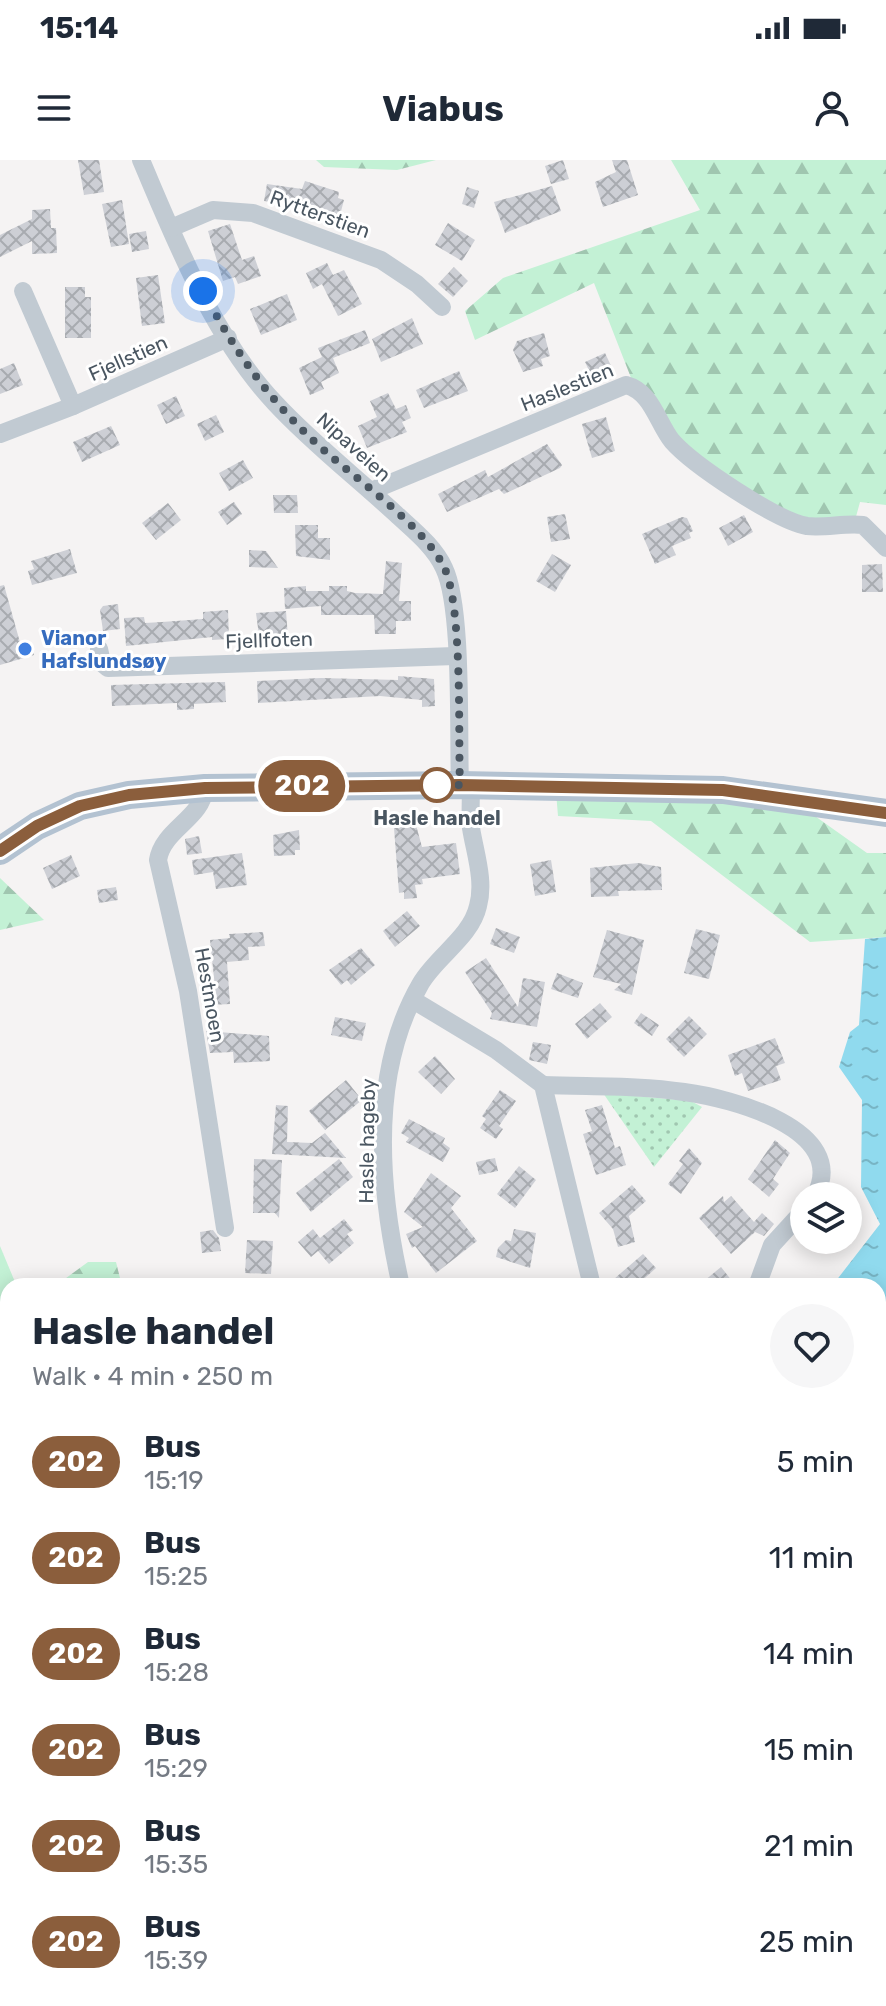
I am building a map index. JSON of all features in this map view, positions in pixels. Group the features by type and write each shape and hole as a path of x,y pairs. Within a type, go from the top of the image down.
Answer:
{"main road":[{"path":"0,851 37,826 80,806 129,795 205,788 466,785 723,790 886,813"}],"street":[{"name":"Nipaveien","path":"141,160 171,228 228,338 276,404 418,534 443,566 450,586 466,785"},
{"name":"Rytterstien","path":"171,228 213,210 253,213 381,260 417,284 442,307"},
{"name":"Fjellstien","path":"23,291 73,406 228,338"},
{"name":"Haslestien","path":"371,491 626,385 640,391 680,448 742,494 787,520 810,526 863,525 886,548"},
{"path":"0,434 73,406"},
{"name":"Fjellfoten","path":"99,649 102,663 108,668 455,656"},
{"name":"Hasle hageby","path":"399,1278 386,1207 385,1135 394,1045 421,983 467,929 478,909 481,895 466,785"},
{"name":"Hestmoen","path":"205,788 200,804 165,841 158,860 185,977 225,1228"},
{"path":"413,1000 496,1050 543,1085 674,1090 750,1109 795,1129 813,1144 822,1168 818,1182"},
{"path":"543,1085 590,1278"},
{"path":"760,1278 772,1245 790,1225"}],"green space":[{"path":"316,160 436,160 397,170 324,167"},
{"path":"671,160 886,160 886,505 860,502 854,524 810,526 680,448 635,388 594,283 475,340 465,311 503,278 700,210"},
{"path":"556,792 805,809 867,853 886,853 886,937 810,942 651,821 558,816"},
{"path":"0,878 44,920 0,930"},
{"path":"603,1093 691,1101 702,1107 654,1167"},
{"path":"0,1246 13,1278 0,1278"},
{"path":"88,1262 116,1262 120,1278 66,1278"}],"water":[{"path":"886,937 886,1278 838,1278 857,1254 862,1254 862,1247 880,1224 862,1189 862,1100 839,1067 850,1032 859,1025 865,939"}],"building":[{"path":"78,160 99,160 104,192 84,195"},
{"path":"563,160 569,179 551,184 545,166"},
{"path":"612,160 627,160 638,195 603,207 595,182 616,172"},
{"path":"305,181 339,192 338,198 344,200 340,215 280,196 279,203 264,201 267,184 302,189"},
{"path":"552,186 561,211 505,233 494,202"},
{"path":"467,187 479,191 474,208 462,204"},
{"path":"122,200 129,244 111,247 102,204"},
{"path":"50,209 51,228 56,228 57,253 32,254 32,241 0,257 0,235 32,219 32,210"},
{"path":"448,223 475,240 462,261 435,245"},
{"path":"230,224 242,260 254,256 261,276 238,284 235,277 223,281 208,231"},
{"path":"146,231 149,249 132,252 129,234"},
{"path":"327,263 333,275 344,270 362,304 338,316 322,284 313,289 306,273"},
{"path":"454,267 468,281 453,297 438,284"},
{"path":"158,275 165,323 142,326 136,278"},
{"path":"65,287 85,287 85,297 91,297 91,338 65,338"},
{"path":"287,294 297,320 261,335 250,309"},
{"path":"412,318 423,344 381,362 372,339"},
{"path":"365,330 370,343 333,358 339,373 321,382 324,389 310,395 299,368 322,357 318,348"},
{"path":"544,333 550,356 541,359 543,366 523,372 513,350 517,341"},
{"path":"605,353 613,370 593,379 585,362"},
{"path":"14,363 23,385 0,394 0,369"},
{"path":"459,371 468,391 424,408 416,390"},
{"path":"388,393 396,409 406,405 411,418 402,422 407,432 367,448 358,426 377,417 370,401"},
{"path":"176,396 185,416 166,424 157,405"},
{"path":"216,415 224,432 205,441 197,424"},
{"path":"606,417 615,451 592,458 582,424"},
{"path":"111,426 120,445 82,462 73,442"},
{"path":"547,444 562,465 560,468 504,494 499,489 447,512 438,494 485,470 488,477"},
{"path":"243,460 253,478 229,491 219,473"},
{"path":"273,495 297,495 298,513 274,513"},
{"path":"234,502 242,514 227,525 218,512"},
{"path":"168,503 181,520 156,540 142,523"},
{"path":"565,514 570,539 551,542 547,517"},
{"path":"744,515 753,532 728,546 719,528"},
{"path":"682,517 687,518 693,531 689,533 691,538 672,546 676,555 655,564 642,534"},
{"path":"295,525 318,525 318,538 330,538 330,560 296,556"},
{"path":"70,549 77,573 32,585 28,571 34,569 31,561"},
{"path":"249,550 266,551 278,568 249,567"},
{"path":"552,554 571,565 555,592 536,581"},
{"path":"386,561 402,563 399,601 411,601 411,621 396,621 396,634 375,634 374,615 321,615 321,606 285,609 284,588 306,586 306,591 329,591 329,586 347,586 347,591 355,593 383,594"},
{"path":"882,564 883,592 862,592 862,565"},
{"path":"4,585 21,646 31,644 34,655 0,665 0,586"},
{"path":"118,604 120,629 103,631 100,610 103,606"},
{"path":"228,610 229,639 212,640 212,637 126,646 124,618 144,617 145,623 203,619 203,612"},
{"path":"286,611 288,638 260,643 256,613"},
{"path":"398,676 434,679 435,706 422,707 422,700 380,696 258,703 257,681 321,678 398,680"},
{"path":"225,682 226,702 194,704 194,709 177,710 177,703 112,706 111,685"},
{"path":"416,825 422,847 456,843 460,874 422,879 423,884 415,885 417,898 404,899 404,892 399,893 394,828"},
{"path":"299,830 300,850 295,850 295,855 274,856 273,835"},
{"path":"199,836 202,853 187,855 185,839"},
{"path":"242,853 247,885 216,889 213,872 194,875 192,860"},
{"path":"71,855 80,876 52,889 43,868"},
{"path":"551,860 556,892 535,896 530,864"},
{"path":"638,863 661,867 662,890 618,891 619,896 591,897 590,868"},
{"path":"116,887 118,900 99,903 97,890"},
{"path":"407,911 420,926 395,947 383,931"},
{"path":"496,928 520,937 514,953 490,944"},
{"path":"696,929 720,935 709,979 684,973"},
{"path":"607,930 644,940 632,995 614,990 621,984 593,977"},
{"path":"263,932 265,946 248,947 249,960 227,962 230,1004 211,1005 210,988 215,987 210,940 230,938 229,934"},
{"path":"361,948 375,965 351,985 347,980 341,985 329,970"},
{"path":"486,958 518,1007 523,978 545,982 537,1027 490,1019 492,1013 465,972"},
{"path":"557,973 583,983 578,998 551,989"},
{"path":"600,1003 612,1017 587,1039 575,1024"},
{"path":"641,1013 659,1025 652,1036 634,1023"},
{"path":"689,1016 707,1034 684,1057 666,1039"},
{"path":"335,1017 366,1023 362,1041 331,1035"},
{"path":"206,1031 269,1036 270,1061 234,1063 233,1052 210,1053"},
{"path":"775,1038 785,1063 776,1066 781,1080 748,1091 742,1073 735,1076 728,1055"},
{"path":"533,1042 551,1045 547,1064 529,1060"},
{"path":"435,1056 455,1079 441,1094 418,1072"},
{"path":"346,1080 362,1100 325,1130 309,1111"},
{"path":"500,1090 516,1101 499,1126 503,1129 496,1139 480,1128 486,1119 482,1116"},
{"path":"276,1105 288,1106 287,1142 312,1143 325,1133 346,1158 272,1154"},
{"path":"602,1105 615,1148 620,1146 626,1165 596,1175 583,1134 592,1131 585,1110"},
{"path":"409,1119 445,1138 443,1143 450,1148 443,1162 406,1142 409,1138 401,1133"},
{"path":"775,1140 790,1153 773,1179 779,1184 769,1197 748,1179"},
{"path":"689,1148 702,1163 681,1194 668,1184 683,1164 679,1161"},
{"path":"495,1158 498,1171 479,1175 476,1162"},
{"path":"254,1159 282,1160 279,1218 275,1213 253,1213"},
{"path":"339,1159 353,1177 311,1212 296,1193"},
{"path":"519,1166 536,1180 515,1208 497,1194"},
{"path":"431,1173 461,1196 451,1208 477,1241 436,1273 415,1246 412,1248 406,1234 423,1227 404,1212"},
{"path":"632,1185 646,1201 629,1216 635,1242 618,1247 613,1229 599,1213"},
{"path":"723,1196 724,1202 731,1196 754,1222 762,1213 774,1224 764,1236 755,1232 731,1254 699,1218"},
{"path":"344,1219 353,1230 347,1234 354,1243 329,1264 318,1251 311,1257 298,1242 313,1229 320,1238"},
{"path":"514,1229 536,1233 530,1268 496,1257 498,1248 506,1240 511,1241"},
{"path":"213,1230 219,1238 221,1251 202,1253 200,1232"},
{"path":"247,1240 273,1241 271,1274 245,1273"},
{"path":"643,1254 656,1268 645,1278 615,1278"},
{"path":"721,1267 730,1278 708,1278"}],"bus line":[{"name":"202","path":"0,851 37,826 80,806 156,791 205,788 460,785 723,790 886,813"}],"place":[{"name":"Vianor Hafslundsøy","path":"25,649"},
{"name":"Hasle handel","path":"437,785"}],"route":[{"path":"203,291 238,355 262,388 320,447 418,534 443,566 450,586 454,621 460,785 437,785"}]}
